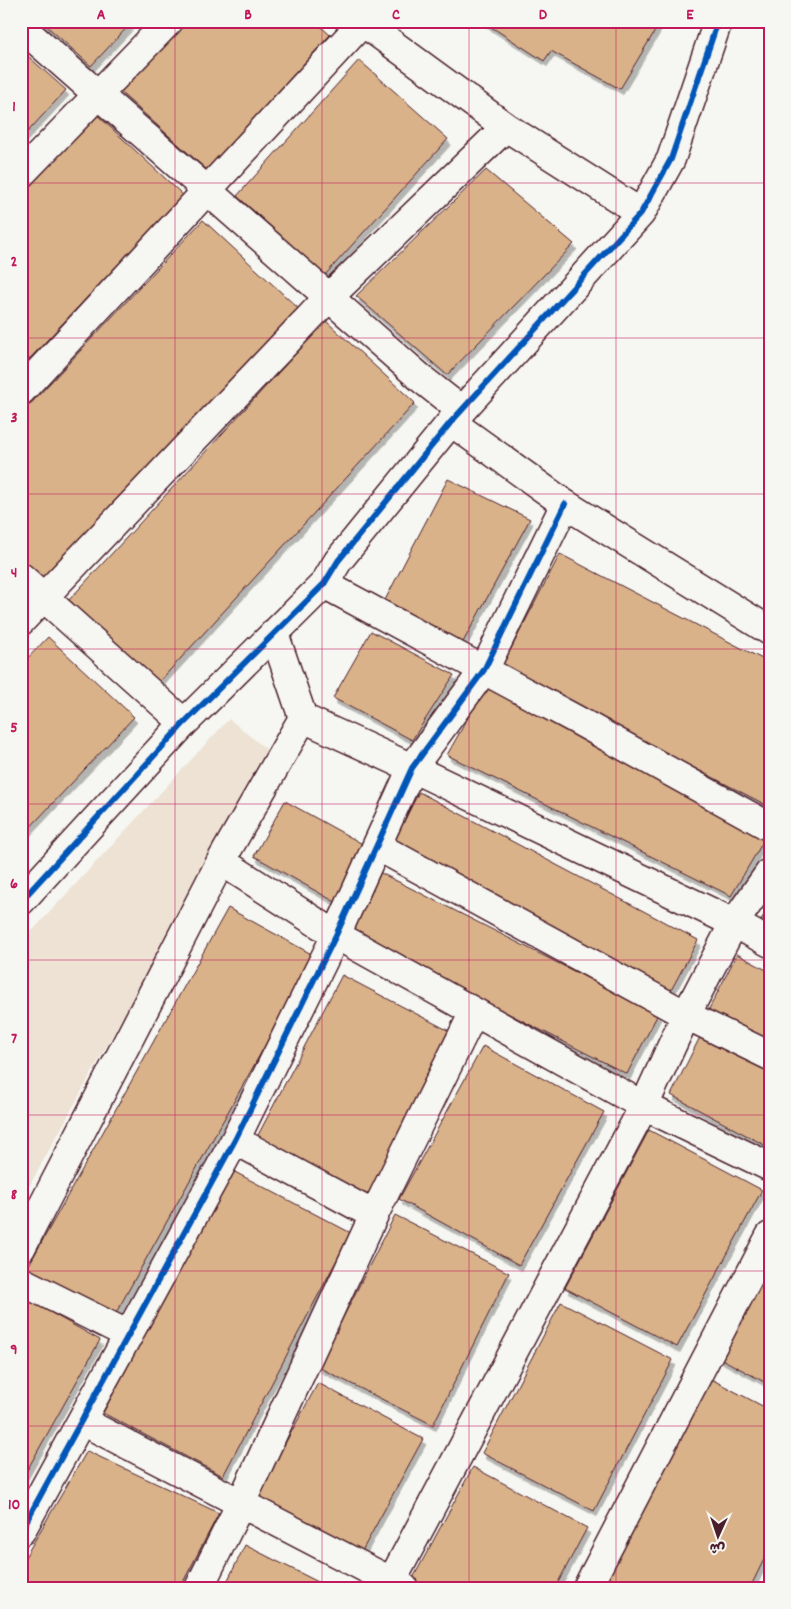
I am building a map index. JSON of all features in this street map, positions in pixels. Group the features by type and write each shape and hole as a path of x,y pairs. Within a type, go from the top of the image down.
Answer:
{"street":[{"path":"21,174 99,96 169,21"},
{"path":"21,901 184,724 324,584 338,561 456,416 641,213 671,159 718,21"},
{"path":"21,391 363,22 506,127 641,213"},
{"path":"21,27 423,380 456,416 565,504 770,631"},
{"path":"21,621 329,297 506,127"},
{"path":"21,1531 235,1140 336,935 412,768 484,670 565,504"},
{"path":"21,577 184,724"},
{"path":"324,584 770,827"},
{"path":"274,633 303,718 412,768 734,923 770,943"},
{"path":"21,1248 221,861 303,718"},
{"path":"377,846 686,1015 770,1056"},
{"path":"221,861 336,935 474,1012 644,1106 770,1167"},
{"path":"82,1422 395,1586 644,1106 686,1015 734,923 770,872"},
{"path":"199,1588 241,1504 374,1215 474,1012"},
{"path":"235,1140 374,1215"},
{"path":"587,1588 770,1236"},
{"path":"21,1281 129,1335"}],"shaded area":[{"path":"229,719 271,753 201,875 21,1201 21,943"}],"building":[{"path":"41,21 133,21 91,66"},
{"path":"183,21 315,21 330,35 207,170 119,91"},
{"path":"482,21 661,21 620,89 551,51 544,61"},
{"path":"21,50 66,90 21,139"},
{"path":"359,60 448,139 325,275 237,196"},
{"path":"94,112 183,195 21,368 21,189"},
{"path":"486,170 574,244 447,375 356,296"},
{"path":"203,220 298,308 43,579 21,559 21,414"},
{"path":"326,321 415,403 159,682 69,600"},
{"path":"448,479 530,519 462,644 384,602"},
{"path":"560,554 770,663 770,807 501,668"},
{"path":"371,631 454,675 412,740 333,698"},
{"path":"48,637 134,717 21,837 21,665"},
{"path":"487,684 767,835 731,896 447,755"},
{"path":"419,792 698,940 668,996 390,848"},
{"path":"285,801 368,847 337,903 254,856"},
{"path":"379,872 658,1014 627,1074 348,932"},
{"path":"770,905 770,925 761,920"},
{"path":"228,908 315,956 112,1320 25,1272"},
{"path":"737,954 770,972 770,1043 708,1011"},
{"path":"342,975 453,1033 368,1195 257,1137"},
{"path":"701,1035 770,1069 770,1148 671,1095"},
{"path":"483,1046 604,1112 519,1265 399,1199"},
{"path":"649,1130 762,1190 677,1347 565,1288"},
{"path":"231,1170 351,1233 223,1476 103,1413"},
{"path":"395,1215 509,1273 433,1425 318,1367"},
{"path":"770,1257 770,1385 716,1356"},
{"path":"21,1296 100,1340 21,1481"},
{"path":"561,1302 673,1360 594,1511 482,1453"},
{"path":"711,1379 770,1410 770,1547 750,1588 602,1588"},
{"path":"318,1383 423,1439 362,1551 257,1495"},
{"path":"87,1451 219,1513 180,1588 21,1588 21,1564"},
{"path":"473,1467 587,1528 555,1588 427,1588 412,1580"},
{"path":"245,1545 330,1588 224,1588"}],"cycle path":[{"path":"21,901 184,723 324,584 338,561 451,422 641,213 671,159 718,21"},
{"path":"21,1531 235,1140 336,935 412,768 484,670 565,504"}]}
